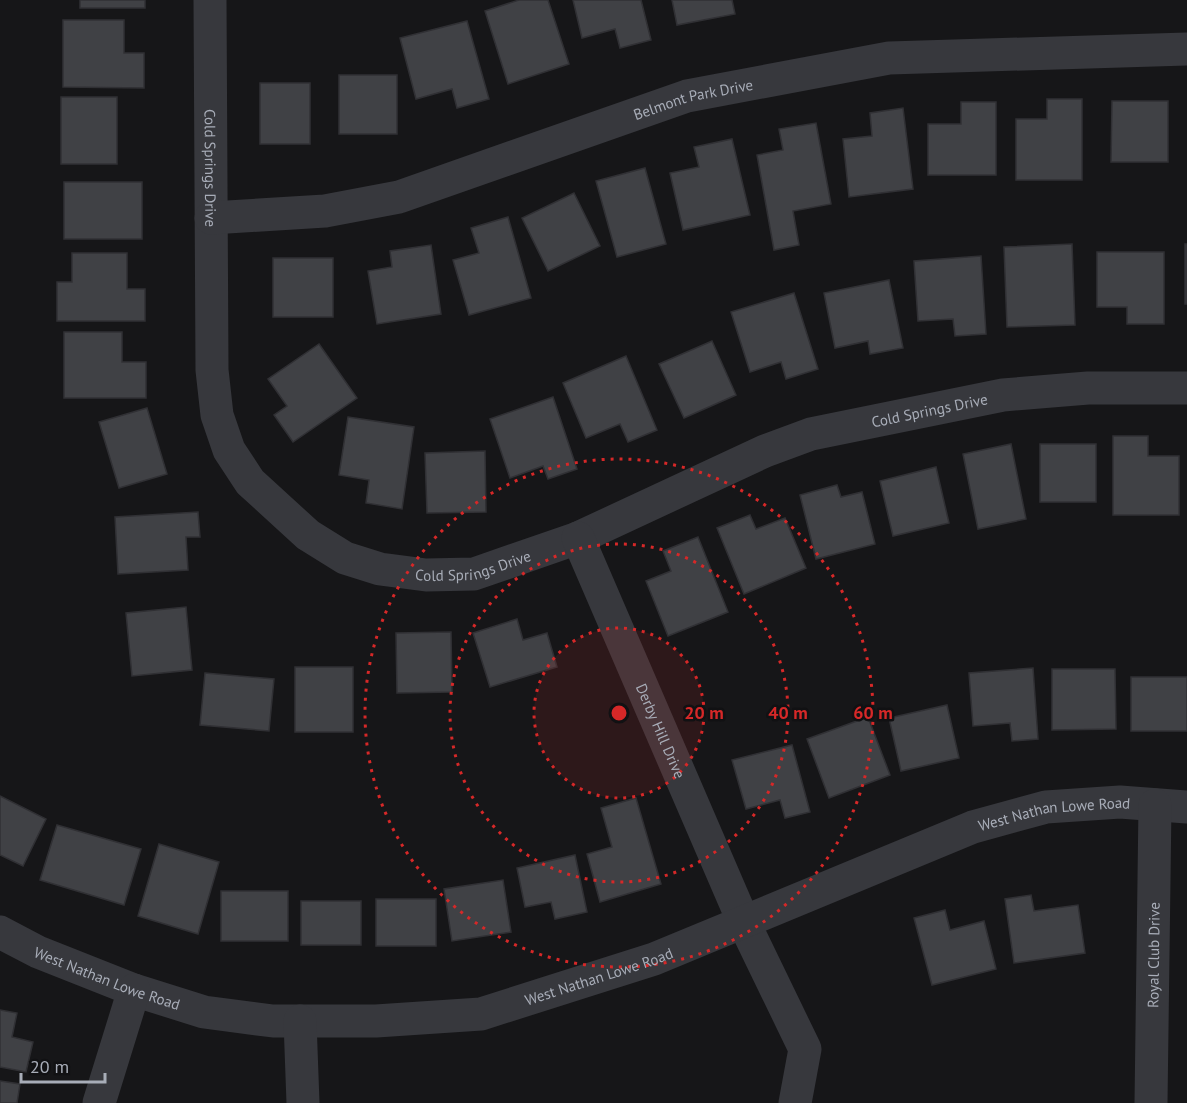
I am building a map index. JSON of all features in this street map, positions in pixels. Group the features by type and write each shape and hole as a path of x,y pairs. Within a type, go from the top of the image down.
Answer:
{"street":[{"name":"Cold Springs Drive","path":"210,0 212,370 217,415 229,450 250,482 308,536 345,558 380,569 426,575 474,573 578,538 765,451 811,434 1004,395 1088,388 1187,388"},
{"name":"Belmont Park Drive","path":"211,218 325,211 399,197 687,96 889,58 1187,50"},
{"name":"Derby Hill Drive","path":"578,538 744,922 805,1049 795,1103"},
{"name":"West Nathan Lowe Road","path":"0,932 38,952 134,990 204,1012 273,1021 376,1021 481,1014 654,959 973,827 1046,807 1120,802 1171,806"},
{"name":"Royal Club Drive","path":"1151,1103 1171,806"},
{"path":"99,1103 134,990"},
{"path":"300,1021 303,1103"}],"building":[{"path":"80,0 145,0 145,8 80,8"},
{"path":"519,0 548,0 569,64 508,84 485,11"},
{"path":"573,0 641,0 651,40 620,48 615,29 582,38"},
{"path":"672,0 732,0 735,14 677,25"},
{"path":"63,20 124,20 124,53 144,53 144,88 63,87"},
{"path":"467,21 489,99 457,108 452,89 416,99 400,38"},
{"path":"339,75 397,75 397,134 339,134"},
{"path":"260,83 310,83 310,144 260,144"},
{"path":"61,97 117,97 117,164 61,164"},
{"path":"1047,99 1082,99 1082,180 1016,180 1016,119 1047,119"},
{"path":"1112,101 1168,101 1168,162 1111,162"},
{"path":"961,102 996,102 996,175 928,175 928,124 961,124"},
{"path":"903,108 913,189 849,197 843,139 872,136 870,113"},
{"path":"816,123 831,204 793,211 799,245 774,250 757,155 783,150 779,129"},
{"path":"732,139 750,215 683,230 670,173 699,167 694,147"},
{"path":"645,168 666,244 617,257 596,181"},
{"path":"64,182 142,182 142,239 64,239"},
{"path":"574,193 600,246 548,271 522,218"},
{"path":"508,217 531,298 469,315 453,260 479,253 471,228"},
{"path":"1072,244 1075,325 1007,327 1004,247"},
{"path":"1185,244 1187,244 1187,304 1185,304"},
{"path":"431,245 441,314 377,324 368,271 392,267 390,251"},
{"path":"1097,252 1164,252 1164,324 1127,324 1127,307 1097,307"},
{"path":"72,253 127,253 127,289 145,289 145,321 57,321 57,282 72,282"},
{"path":"981,256 986,334 955,336 953,319 918,321 914,261"},
{"path":"273,258 333,258 333,317 273,317"},
{"path":"889,280 903,348 870,354 868,341 835,348 824,293"},
{"path":"794,293 818,369 786,379 781,362 750,372 731,312"},
{"path":"64,332 122,332 122,362 146,362 146,398 64,398"},
{"path":"712,341 736,395 684,418 659,364"},
{"path":"319,344 357,398 293,442 274,415 287,406 268,379"},
{"path":"626,356 657,430 628,442 620,424 586,438 563,383"},
{"path":"553,397 577,469 548,479 543,466 510,478 490,419"},
{"path":"147,408 167,474 119,488 99,422"},
{"path":"348,417 414,427 402,509 366,503 369,480 339,475"},
{"path":"1113,436 1148,436 1148,456 1179,456 1179,515 1113,515"},
{"path":"1011,444 1026,519 978,529 963,454"},
{"path":"1040,444 1096,444 1096,502 1040,502"},
{"path":"485,451 486,512 427,513 425,453"},
{"path":"936,467 949,523 893,536 880,481"},
{"path":"837,485 841,497 862,492 875,544 816,559 800,495"},
{"path":"198,512 200,537 186,537 188,570 118,574 115,517"},
{"path":"750,515 756,529 785,518 806,568 744,594 717,528"},
{"path":"698,537 728,612 668,636 646,581 671,571 663,551"},
{"path":"186,607 192,670 132,676 126,613"},
{"path":"517,619 523,640 547,633 557,667 490,687 473,633"},
{"path":"451,632 452,692 397,693 396,633"},
{"path":"295,667 353,667 353,732 295,732"},
{"path":"1033,668 1038,739 1012,741 1010,723 973,726 969,673"},
{"path":"1052,669 1115,669 1116,729 1052,730"},
{"path":"205,673 274,679 269,731 200,725"},
{"path":"1131,677 1187,677 1187,731 1131,731"},
{"path":"947,705 959,758 901,771 889,718"},
{"path":"868,717 890,775 829,798 807,739"},
{"path":"792,745 810,812 785,818 780,800 746,809 732,760"},
{"path":"0,796 46,819 23,866 0,855"},
{"path":"636,798 661,884 600,902 587,854 612,847 601,808"},
{"path":"57,825 141,849 124,905 40,880"},
{"path":"159,844 219,862 198,934 138,916"},
{"path":"575,855 587,912 555,919 551,902 525,907 517,868"},
{"path":"503,880 511,932 452,941 444,889"},
{"path":"221,891 288,891 288,941 221,941"},
{"path":"1031,895 1034,911 1078,905 1085,953 1014,963 1005,899"},
{"path":"376,899 436,899 436,946 376,946"},
{"path":"301,901 361,901 361,945 301,945"},
{"path":"945,910 950,930 984,921 996,969 932,985 914,918"},
{"path":"0,1010 17,1013 12,1037 33,1042 26,1072 0,1067"},
{"path":"0,1081 20,1084 17,1103 0,1103"}]}
